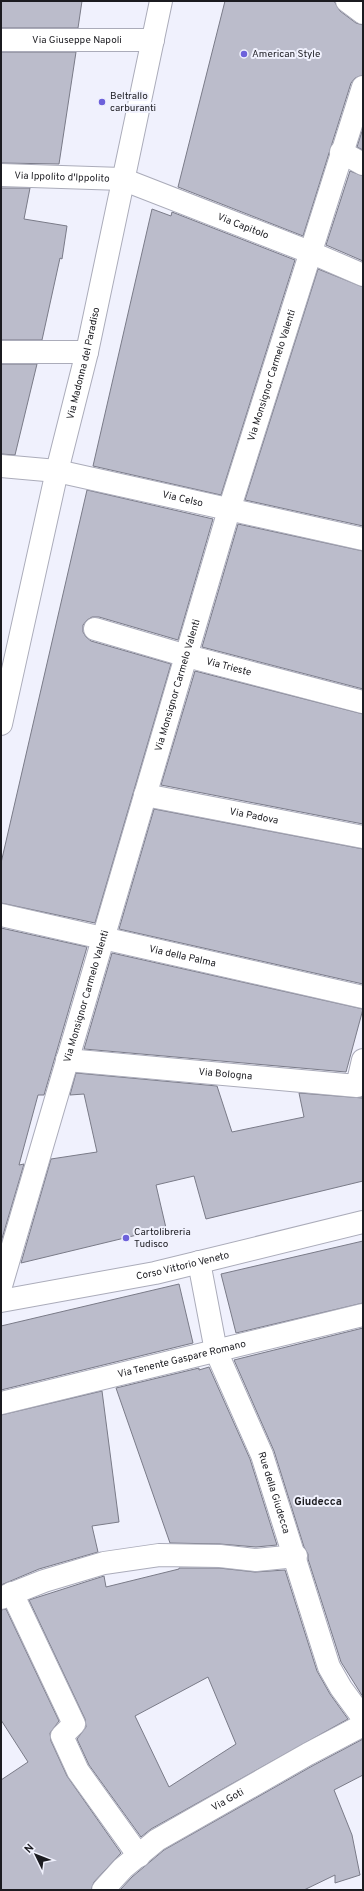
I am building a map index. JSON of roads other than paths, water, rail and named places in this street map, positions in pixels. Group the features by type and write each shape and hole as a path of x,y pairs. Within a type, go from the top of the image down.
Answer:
{"street":[{"name":"Via Madonna del Paradiso","path":"1,724 57,471 87,352 122,179 161,1"},
{"path":"347,1 363,13"},
{"name":"Via Giuseppe Napoli","path":"1,40 153,40"},
{"name":"Via Monsignor Carmelo Valenti","path":"1,1286 66,1060 146,795 229,510 312,253 341,152 363,87"},
{"path":"341,152 363,164"},
{"name":"Via Ippolito d'Ippolito","path":"1,175 122,179"},
{"name":"Via Capitolo","path":"122,179 312,253 363,275"},
{"path":"1,352 87,352"},
{"name":"Via Celso","path":"1,466 57,471 363,539"},
{"name":"Via Trieste","path":"95,630 187,656 363,702"},
{"name":"Via Padova","path":"146,795 363,837"},
{"name":"Via della Palma","path":"1,915 363,997"},
{"name":"Via Bologna","path":"66,1060 357,1086 363,1060"},
{"name":"Corso Vittorio Veneto","path":"1,1300 155,1273 363,1222"},
{"name":"Rue della Giudecca","path":"199,1262 216,1351 262,1455 296,1556 329,1667 341,1688 363,1718"},
{"name":"Via Tenente Gaspare Romano","path":"1,1403 363,1316"},
{"path":"139,1856 78,1771 62,1736 74,1724 7,1595 104,1563 159,1555 220,1556 256,1560 296,1556"},
{"name":"Via Goti","path":"112,1888 123,1868 164,1836 363,1725"}],"place":[{"name":"American Style","path":"244,54"},
{"name":"Beltrallo carburanti","path":"102,102"},
{"name":"Cartolibreria Tudisco","path":"126,1238"}],"district":[{"name":"Giudecca","path":"318,1502"}]}
